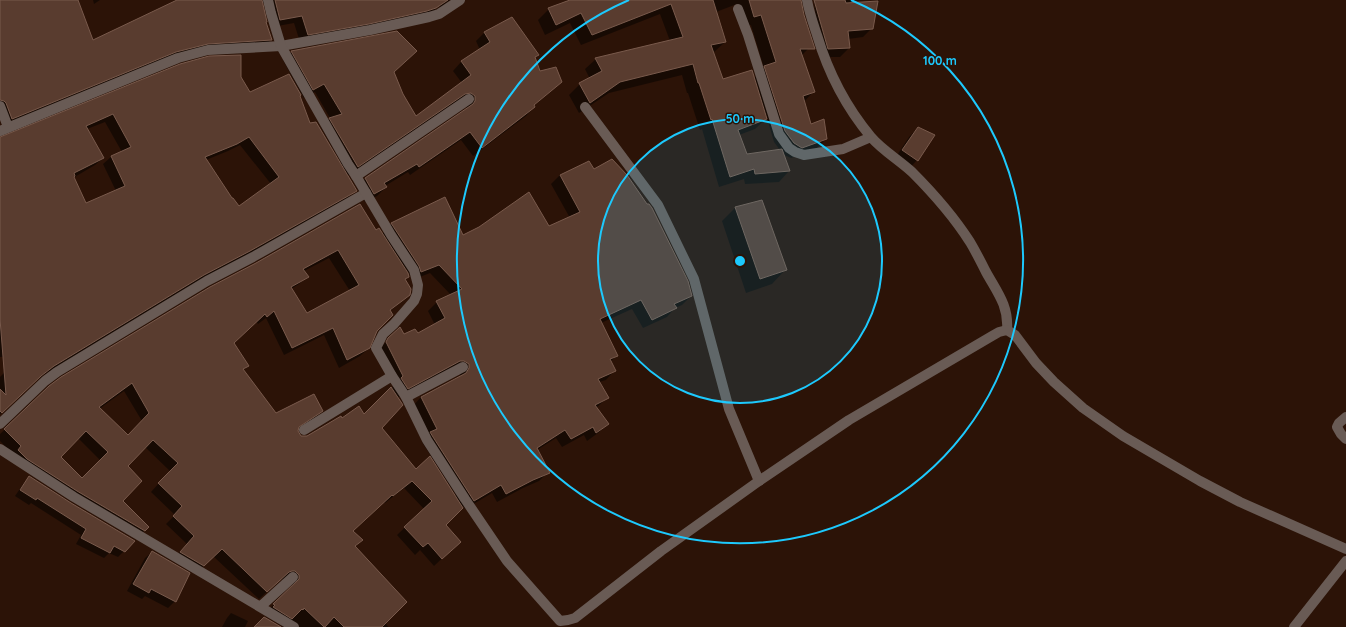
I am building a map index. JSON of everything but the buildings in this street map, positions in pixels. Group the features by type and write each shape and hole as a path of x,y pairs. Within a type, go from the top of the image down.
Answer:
{"street":[{"path":"268,0 282,46 348,164 414,270 418,285 417,294 414,301 383,334 376,348 406,397 427,440 465,499 503,555 557,624 575,618 661,551 759,481 849,420 1007,327"},
{"path":"0,106 4,129 178,58 208,50 282,46 429,17 439,14 460,0"},
{"path":"807,0 811,18 827,66 843,97 871,137 933,193 966,236 1006,309 1007,327 1015,334 1036,363 1054,382 1082,408 1123,436 1200,482 1240,502 1346,550"},
{"path":"738,9 748,35 779,134 789,148 804,155 842,149 871,137"},
{"path":"356,176 469,99"},
{"path":"584,107 658,205 694,279 729,409 759,481"},
{"path":"0,424 44,381 57,372 207,281 253,257 366,193"},
{"path":"406,397 463,367"},
{"path":"304,430 392,376"},
{"path":"1346,417 1338,423 1337,427 1346,439"},
{"path":"0,449 74,497 294,627"},
{"path":"1294,627 1346,561"},
{"path":"260,607 292,576"}]}
